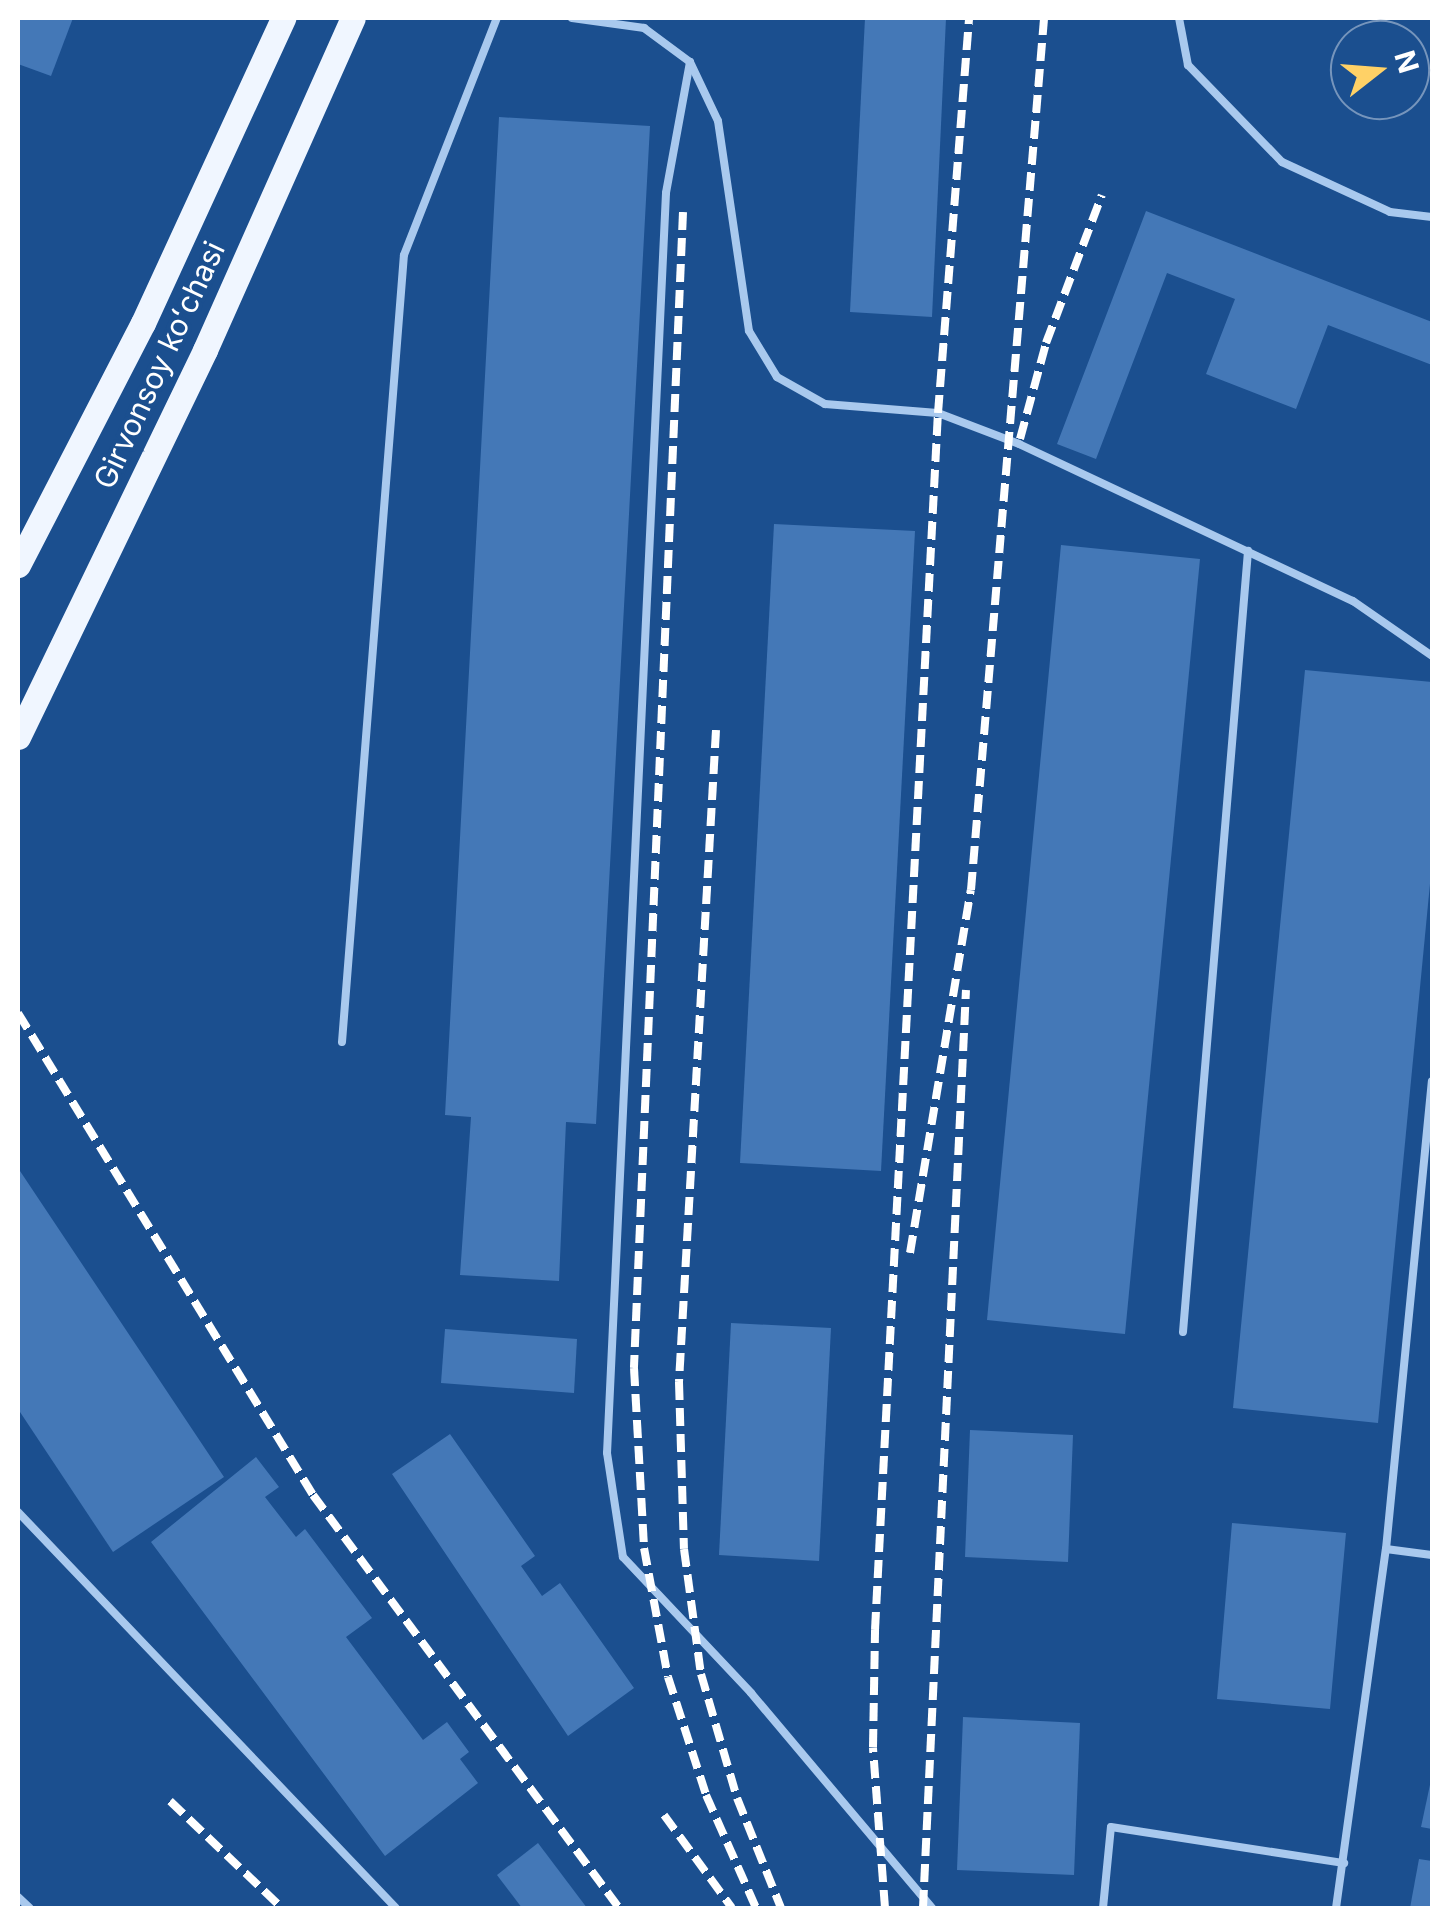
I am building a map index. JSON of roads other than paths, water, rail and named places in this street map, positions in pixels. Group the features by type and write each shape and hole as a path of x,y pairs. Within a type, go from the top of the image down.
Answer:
{"main road":[{"name":"Girvonsoy koʻchasi","path":"18,565 143,323 283,18"},
{"name":"Girvonsoy koʻchasi","path":"18,737 204,350 353,18"}],"lane":[{"path":"342,1042 404,254 497,18"},
{"path":"572,18 644,28 690,62 718,122 750,331 778,377 825,404 938,414 1019,444 1354,600 1432,656"},
{"path":"1179,18 1188,65 1282,162 1390,212 1432,217"},
{"path":"690,62 666,194 607,1453 622,1557 751,1694 932,1908"},
{"path":"1184,1332 1248,551"},
{"path":"1336,1908 1386,1549 1432,1081"},
{"path":"18,1512 396,1908"},
{"path":"1386,1549 1432,1555"},
{"path":"1103,1908 1111,1827 1344,1862"},
{"path":"18,1897 30,1908"}],"railway":[{"path":"885,1908 873,1747 875,1630 938,413 969,18"},
{"path":"910,1253 971,890 1044,18"},
{"path":"1020,439 1046,343 1102,195"},
{"path":"683,212 634,1368 644,1548 668,1677 706,1795 756,1908"},
{"path":"716,730 679,1382 684,1549 701,1674 737,1798 781,1908"},
{"path":"923,1908 966,990"},
{"path":"18,1013 313,1495 619,1908"},
{"path":"170,1801 282,1908"},
{"path":"664,1815 732,1908"}]}
